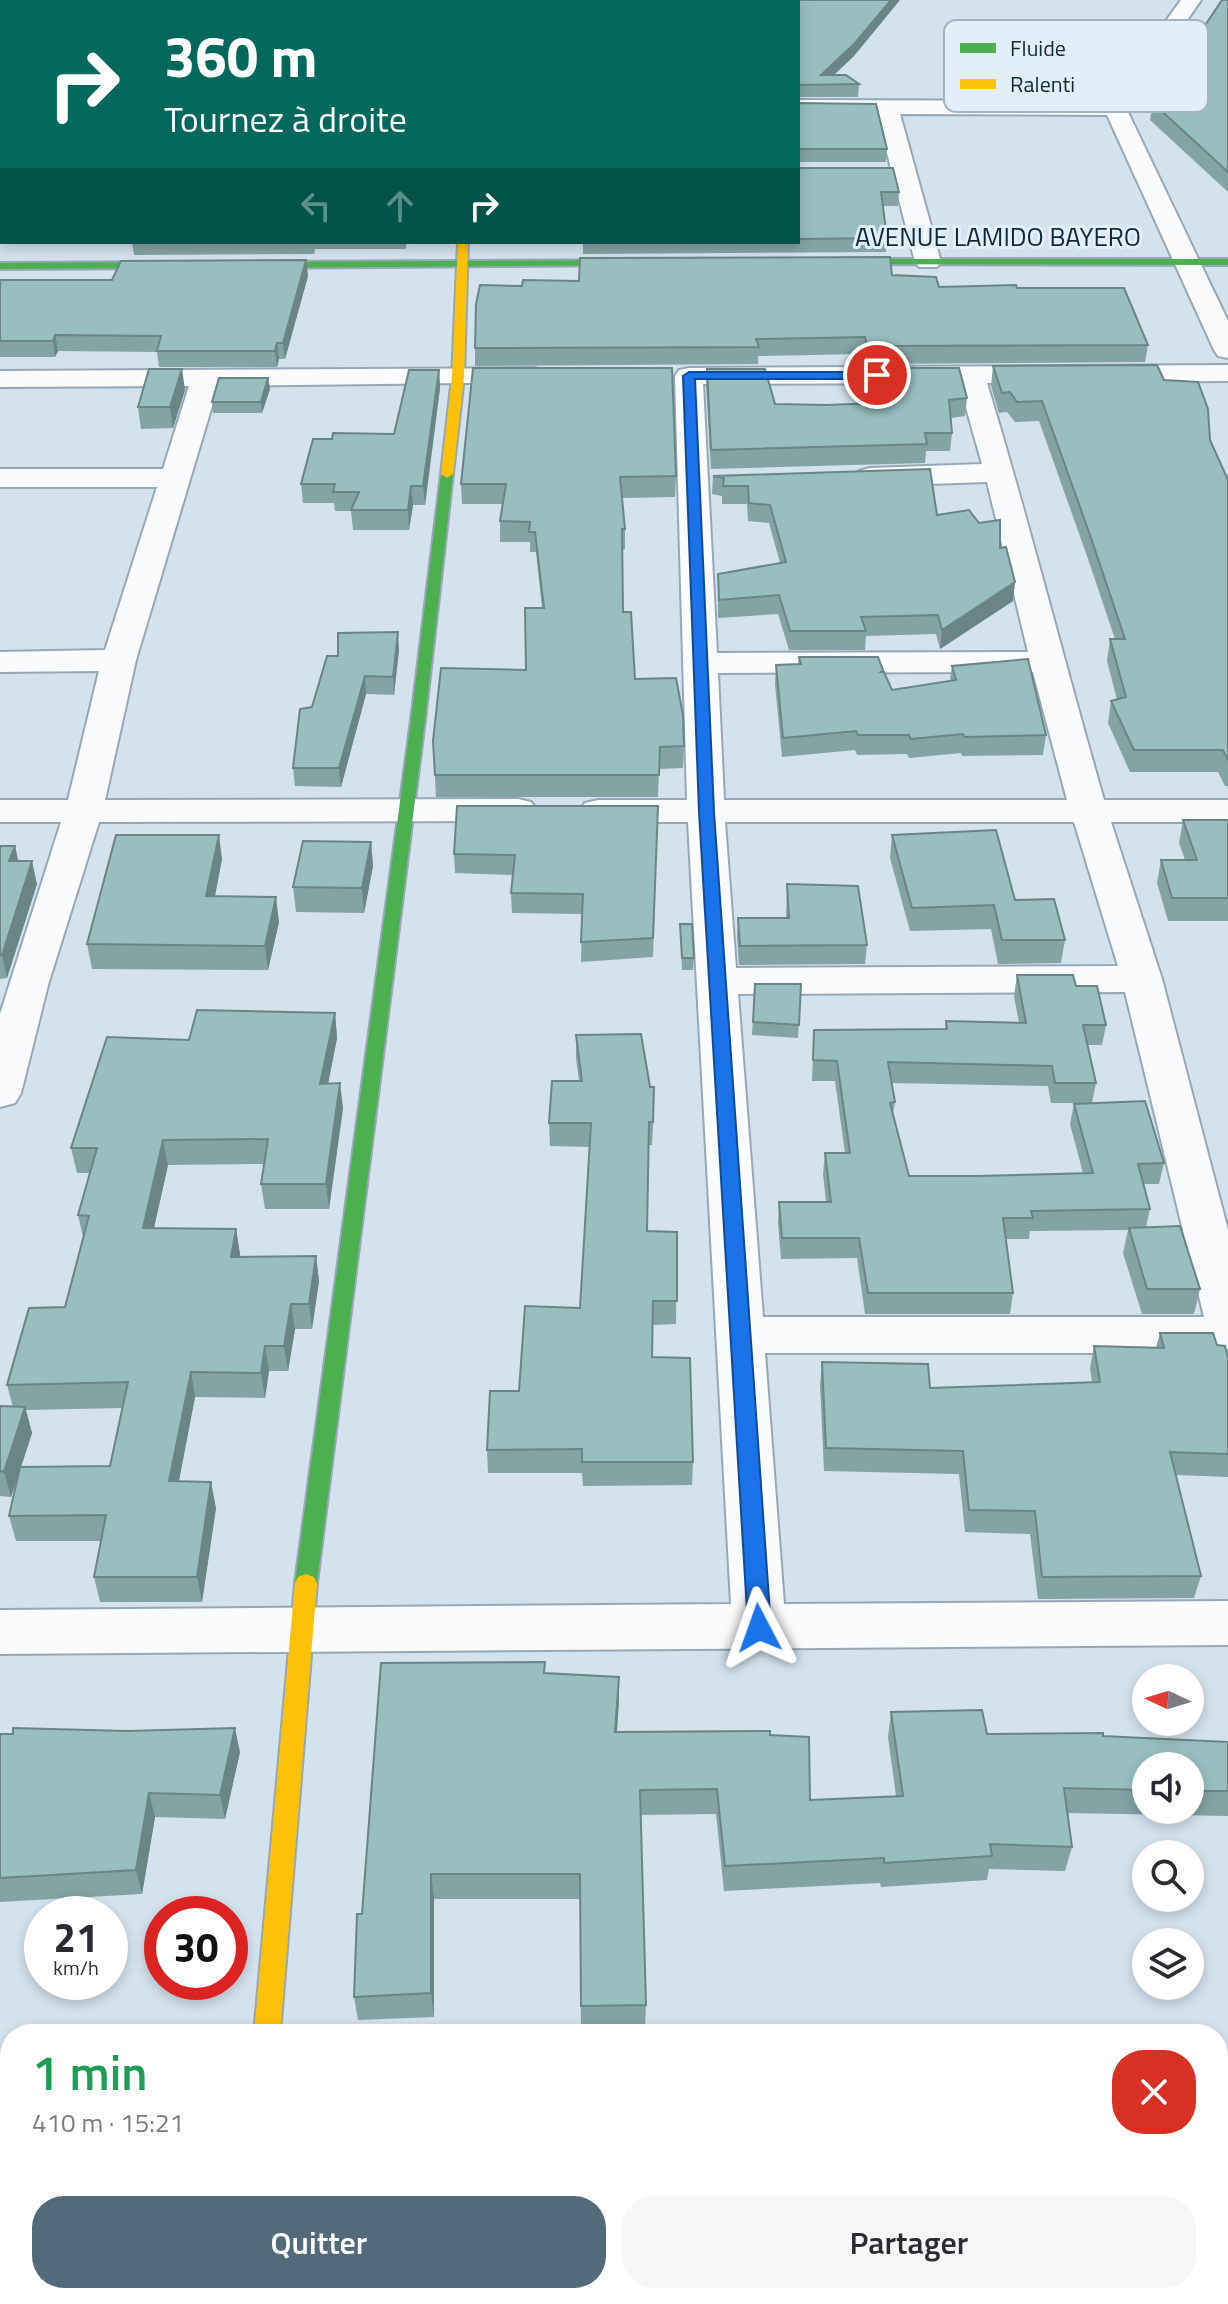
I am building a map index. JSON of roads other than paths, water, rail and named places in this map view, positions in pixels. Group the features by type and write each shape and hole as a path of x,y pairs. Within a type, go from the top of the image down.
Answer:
{"street":[{"path":"1177,20 1191,0"},
{"path":"800,107 944,107"},
{"path":"887,107 907,172 928,262"},
{"path":"1117,112 1228,350"},
{"path":"876,172 907,172"},
{"path":"268,2024 300,1632 458,377 463,244"},
{"name":"AVENUE LAMIDO BAYERO","path":"819,262 1228,262"},
{"path":"222,265 663,263"},
{"path":"0,266 191,265"},
{"path":"759,1628 706,812 702,663 707,482 673,376 1228,373"},
{"path":"971,375 1017,534 1047,662 1089,812 1142,979 1228,1320"},
{"path":"0,379 566,376"},
{"path":"0,1093 14,985 84,809 119,660 206,378"},
{"path":"845,477 998,473"},
{"path":"0,478 177,478"},
{"path":"0,662 119,660"},
{"path":"702,663 1047,662"},
{"path":"0,811 405,808 706,812 1228,811"},
{"path":"717,981 1142,979"},
{"path":"740,1335 1228,1335"},
{"path":"0,1632 1228,1623"}]}
